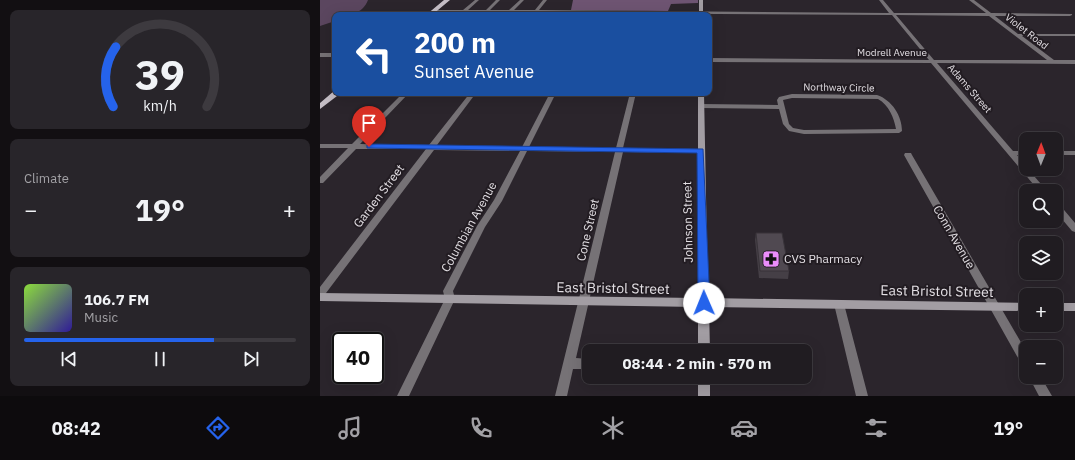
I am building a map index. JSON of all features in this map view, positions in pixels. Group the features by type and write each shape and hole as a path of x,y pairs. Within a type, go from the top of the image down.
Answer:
{"main road":[{"path":"432,12 447,0"},
{"path":"701,0 701,12"},
{"path":"320,107 333,96"},
{"name":"Johnson Street","path":"701,96 704,344"},
{"name":"East Bristol Street","path":"320,296 704,303 1019,306"},
{"path":"1063,307 1075,307"},
{"path":"704,384 704,396"}],"street":[{"path":"464,11 477,0"},
{"path":"486,12 498,0"},
{"path":"510,12 522,0"},
{"path":"536,12 545,0"},
{"name":"Adams Street","path":"881,0 1037,184"},
{"name":"Violet Road","path":"971,0 1018,34 1052,62"},
{"path":"448,12 474,12"},
{"path":"712,14 1070,15"},
{"path":"1018,34 1075,35"},
{"path":"320,55 332,55"},
{"name":"Modrell Avenue","path":"712,60 1075,62"},
{"path":"320,181 403,96"},
{"name":"Garden Street","path":"320,296 470,96"},
{"name":"Columbian Avenue","path":"403,396 450,299 448,291 478,232 498,201 552,96"},
{"name":"Cone Street","path":"561,396 632,96"},
{"name":"Northway Circle","path":"785,96 877,97 887,103 900,126 899,131 893,132 796,132 788,128 781,107 780,100 785,96"},
{"path":"701,106 781,107"},
{"path":"320,146 701,151"},
{"path":"1011,153 1019,153"},
{"path":"1063,153 1075,153"},
{"name":"Conn Avenue","path":"908,155 1019,348"},
{"path":"1063,214 1075,229"},
{"path":"840,304 862,396"},
{"path":"569,363 582,364"},
{"path":"1040,384 1046,396"}],"shaded area":[{"path":"320,0 368,0 362,9 356,12 332,12 332,22 320,26"},
{"path":"573,0 698,0 698,3 671,4 668,11 571,10"}],"building":[{"name":"CVS Pharmacy","path":"756,233 782,233 789,271 760,271"}],"place":[{"name":"CVS Pharmacy","path":"771,259"}],"route":[{"path":"369,147 701,151 704,303"}]}
